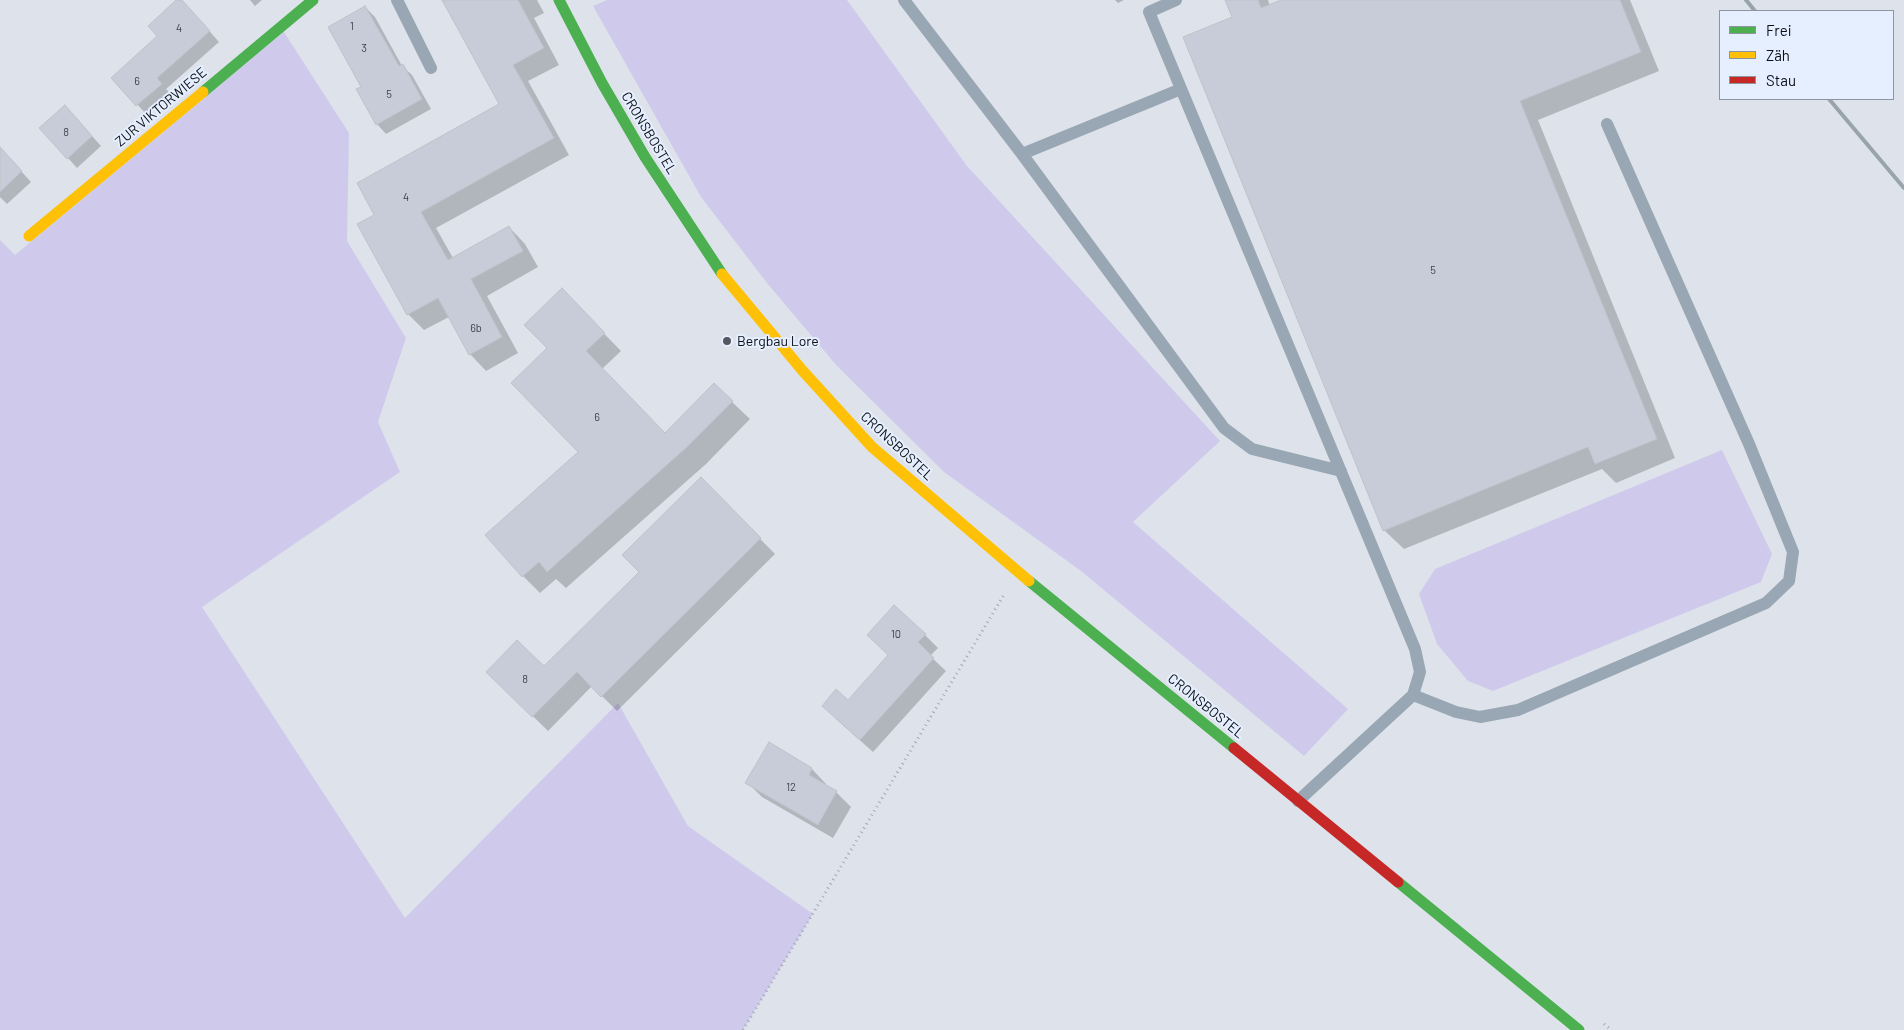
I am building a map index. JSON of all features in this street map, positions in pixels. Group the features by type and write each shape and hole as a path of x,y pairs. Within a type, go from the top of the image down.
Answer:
{"street":[{"name":"ZUR VIKTORWIESE","path":"29,236 313,0"},
{"name":"CRONSBOSTEL","path":"559,0 602,83 645,157 680,213 722,273 802,370 872,447 1018,572 1578,1030"}],"lane":[{"path":"397,0 431,68"},
{"path":"904,0 1022,154 1224,428 1252,450 1341,471"},
{"path":"1176,0 1149,12 1415,649 1420,672 1413,695 1298,801"},
{"path":"1022,154 1181,89"},
{"path":"1413,695 1456,712 1480,717 1518,710 1766,603 1789,581 1793,552 1749,444 1607,124"}],"path":[{"path":"743,1030 1018,572"}],"shaded area":[{"path":"607,0 847,0 967,166 1220,441 1133,522 1348,709 1304,756 1081,571 944,472 837,366 767,283 701,197 593,6"},
{"path":"284,32 349,133 347,241 406,338 378,422 400,472 202,607 405,918 618,703 688,826 813,914 743,1030 0,1030 0,240 15,255"},
{"path":"1722,450 1772,554 1761,582 1493,691 1468,681 1437,644 1419,594 1435,569"}],"building":[{"path":"176,0 182,0 210,31 157,78 162,84 136,106 111,78 157,36 148,26"},
{"path":"442,0 518,0 544,48 513,65 554,138 421,212 448,260 509,226 523,251 471,279 502,337 469,355 438,298 407,315 357,224 374,215 357,183 499,104"},
{"path":"1225,0 1258,0 1261,8 1281,0 1620,0 1641,52 1520,101 1657,439 1595,464 1588,447 1383,531 1183,37 1232,17"},
{"path":"365,6 399,66 403,64 422,99 376,125 356,89 361,87 328,27"},
{"path":"65,105 92,136 67,159 39,128"},
{"path":"0,147 22,171 0,192"},
{"path":"562,288 605,333 586,351 665,433 714,383 733,401 688,446 547,572 539,562 522,577 485,535 578,452 511,383 547,348 524,325"},
{"path":"701,477 761,538 601,697 577,672 532,717 486,672 517,640 544,666 639,572 622,555"},
{"path":"894,605 926,634 918,642 934,658 860,740 822,706 836,689 848,700 888,655 867,635"},
{"path":"769,742 812,768 809,775 837,791 818,825 745,783"}],"railway":[{"path":"1746,0 1754,10"},
{"path":"1830,100 1904,188"}],"traffic: fast":[{"path":"203,92 313,0"},
{"path":"559,0 602,83 645,157 722,274"},
{"path":"1029,581 1234,748"},
{"path":"1398,882 1579,1030"}],"traffic: slow":[{"path":"29,236 203,92"},
{"path":"722,274 802,370 872,447 1029,581"}],"traffic: jam":[{"path":"1234,748 1398,882"}],"place":[{"name":"Bergbau Lore","path":"727,341"}]}
